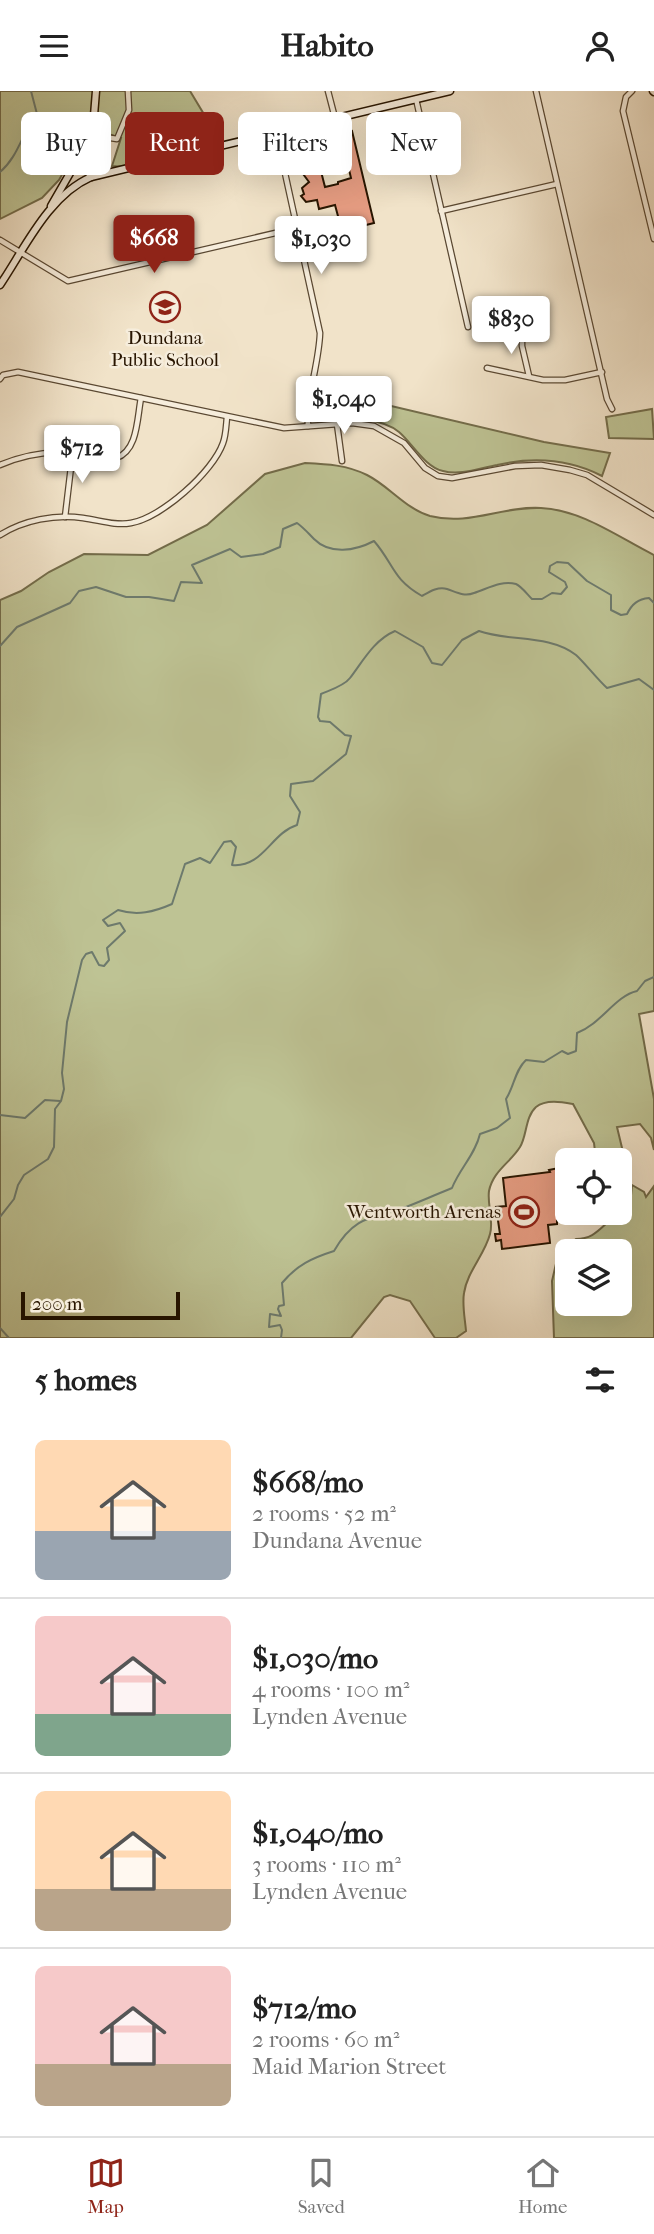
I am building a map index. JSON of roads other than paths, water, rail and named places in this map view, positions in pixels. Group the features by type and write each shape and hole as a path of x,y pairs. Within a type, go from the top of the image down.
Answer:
{"street":[{"path":"94,112 96,91"},
{"path":"111,138 117,139 129,110 128,91"},
{"path":"328,91 333,112"},
{"path":"352,114 450,91"},
{"path":"536,91 612,409"},
{"path":"632,91 626,97 623,111 654,239"},
{"path":"416,99 468,327"},
{"path":"45,218 70,189 95,176 238,141"},
{"path":"0,285 45,218 69,175"},
{"path":"285,175 320,333 319,354 308,408 308,426"},
{"path":"441,211 557,184"},
{"path":"0,240 68,281 297,228"},
{"path":"522,334 529,376"},
{"path":"487,368 542,380 565,380 602,372"},
{"path":"0,379 3,375 18,372 284,428 364,423 384,430 404,443 425,468 438,476 452,478 515,466 555,467 587,475 654,515"},
{"path":"0,465 33,454 73,450 116,458 128,452 131,446 141,398"},
{"path":"0,535 25,523 65,517 132,523 163,508 207,470 216,457 223,444 226,417"},
{"path":"337,423 342,461"},
{"path":"65,517 73,450"}],"waterway":[{"path":"0,172 12,159 37,114 31,91"},
{"path":"0,646 17,627 70,603 79,591 96,587 126,597 174,601 181,582 202,583 192,565 230,549 241,557 263,554 280,547 283,529 297,523 320,544 335,549 351,549 374,541 399,577 422,596 440,588 470,594 510,583 518,585 532,599 542,599 552,593 561,594 567,587 565,582 549,572 550,566 557,562 568,563 587,581 611,595 611,610 621,615 627,614 633,605 642,600 649,598 654,603"},
{"path":"0,1217 14,1199 24,1175 48,1159 54,1147 55,1109 61,1101 64,1089 62,1073 67,1022 82,960 86,954 92,952 99,965 104,966 109,960 107,948 125,931 120,923 108,926 103,920 118,910 145,912 172,904 185,864 200,858 210,863 224,842 231,841 236,847 232,865 243,864 259,856 280,835 297,825 300,812 290,796 291,784 313,781 346,754 351,736 345,735 330,722 320,721 318,717 321,694 347,681 381,640 395,631 423,647 432,663 442,665 462,640 479,631 541,641 565,648 576,655 607,688 639,679 654,690"},
{"path":"281,1338 280,1325 269,1327 270,1314 281,1316 278,1309 284,1305 282,1283 293,1271 334,1251 349,1231 365,1220 452,1188 480,1134 497,1128 510,1118 506,1099 519,1069 526,1060 544,1062 562,1051 568,1054 576,1051 577,1033 654,977"},
{"path":"0,1115 25,1118 45,1100 60,1101"},
{"path":"0,1328 9,1338"}],"place":[{"name":"Dundana Public School","path":"165,307"},
{"name":"Wentworth Arenas","path":"524,1212"}]}
